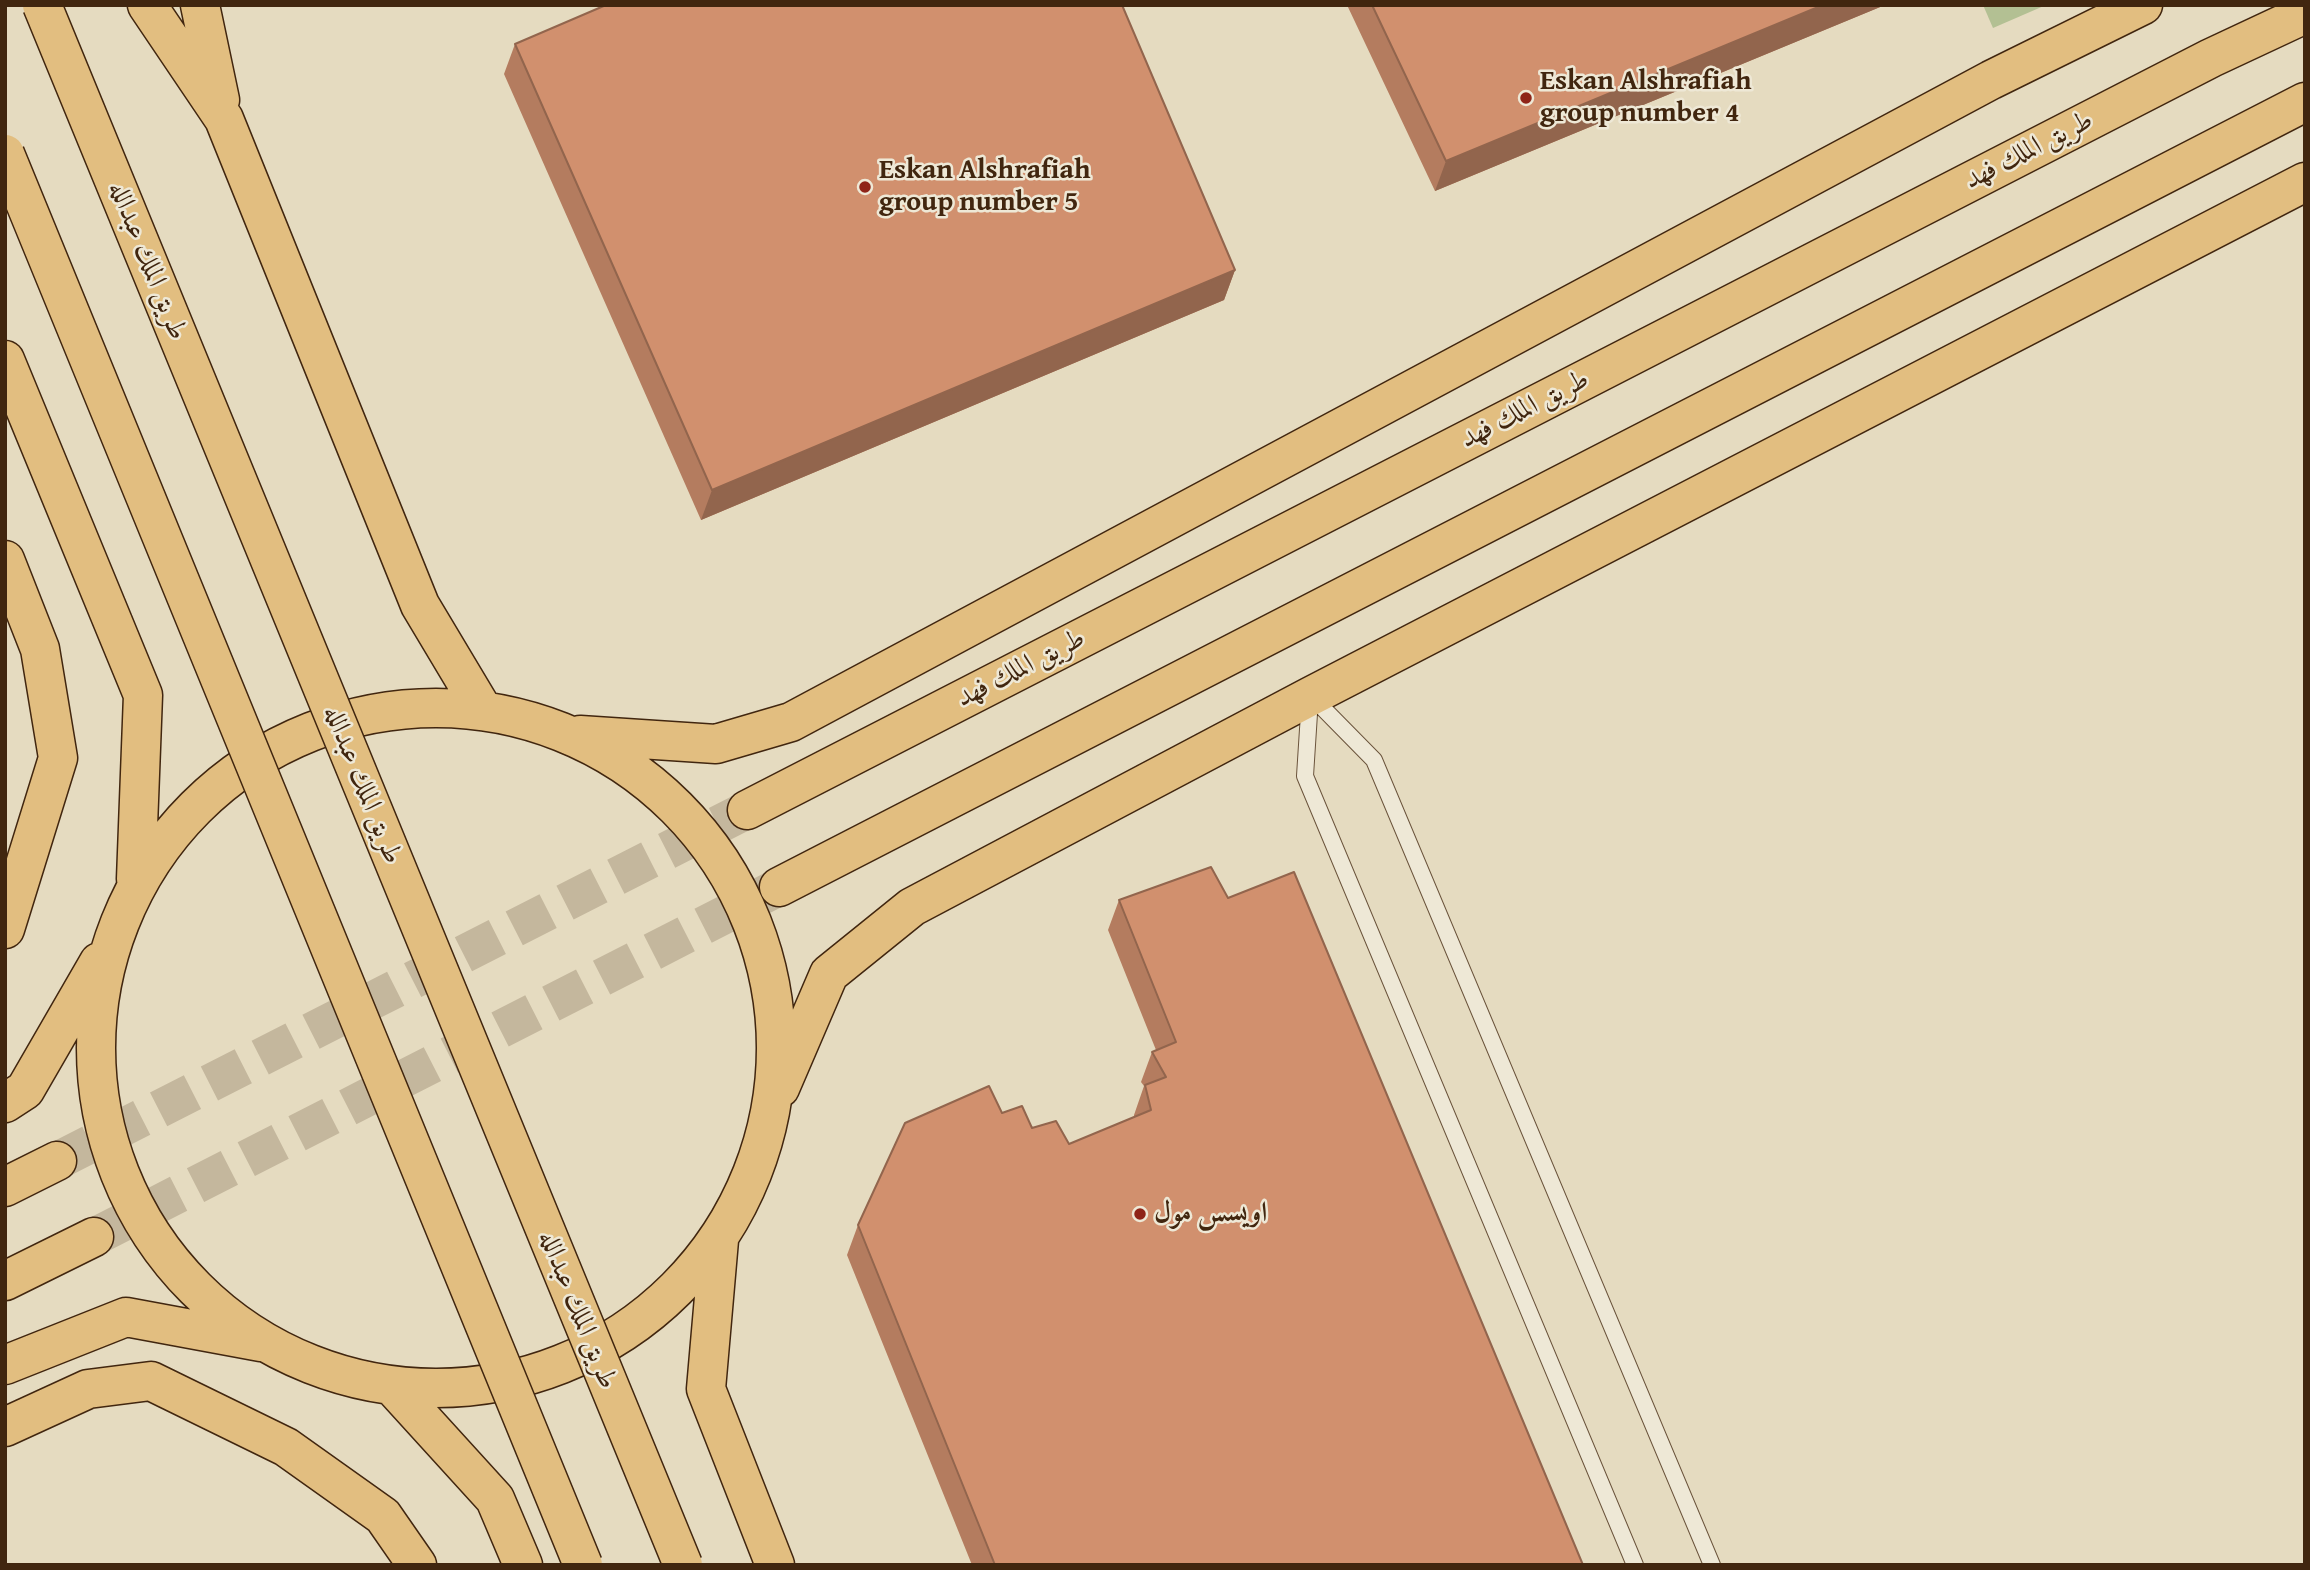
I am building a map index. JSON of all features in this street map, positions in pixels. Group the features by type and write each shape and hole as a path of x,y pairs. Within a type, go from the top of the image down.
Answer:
{"main road":[{"name":"طريق الملك عبدالله","path":"42,5 683,1565"},
{"path":"147,5 225,119"},
{"path":"200,5 225,119 420,605 481,707"},
{"path":"5,1103 25,1090 107,948 136,879 199,798 282,740 379,709 481,707 578,735 716,744 791,722 1991,80 2143,5"},
{"name":"طريق الملك فهد","path":"747,810 2186,70 2305,14"},
{"path":"779,887 2305,102"},
{"path":"5,154 583,1565"},
{"path":"5,1365 126,1317 262,1342 326,1372 394,1388 488,1387 578,1360 657,1310 719,1240 754,1174 773,1103 829,974 912,907 1311,696 2305,182"},
{"path":"5,360 143,695 136,879"},
{"path":"5,560 40,649 58,758 5,929"},
{"path":"578,735 670,798 737,886 773,992 773,1103"},
{"path":"107,948 94,1060 117,1172 175,1269 262,1342"},
{"path":"5,1187 57,1161"},
{"path":"5,1281 94,1237"},
{"path":"719,1240 705,1389 775,1565"},
{"path":"5,1427 88,1389 151,1381 286,1447 383,1516 417,1565"},
{"path":"394,1388 495,1499 523,1565"}],"lane":[{"path":"1311,696 1305,776 1635,1565"},
{"path":"1311,696 1374,760 1712,1565"}],"green space":[{"path":"1983,5 2046,5 1993,28"}],"building":[{"name":"Eskan Alshrafiah group number 5","path":"606,5 1122,5 1235,270 712,490 515,44"},
{"name":"Eskan Alshrafiah group number 4","path":"1372,5 1823,5 1446,161"},
{"name":"اويسس مول","path":"1211,867 1228,898 1294,872 1583,1565 995,1565 858,1225 905,1123 989,1086 1002,1113 1022,1106 1032,1128 1056,1121 1069,1144 1151,1110 1145,1085 1166,1077 1152,1052 1176,1042 1119,900"}],"tunnel":[{"path":"57,1161 747,810"},
{"path":"94,1237 779,887"}],"place":[{"name":"Eskan Alshrafiah group number 4","path":"1526,98"},
{"name":"Eskan Alshrafiah group number 5","path":"865,187"},
{"name":"اويسس مول","path":"1140,1214"}]}
